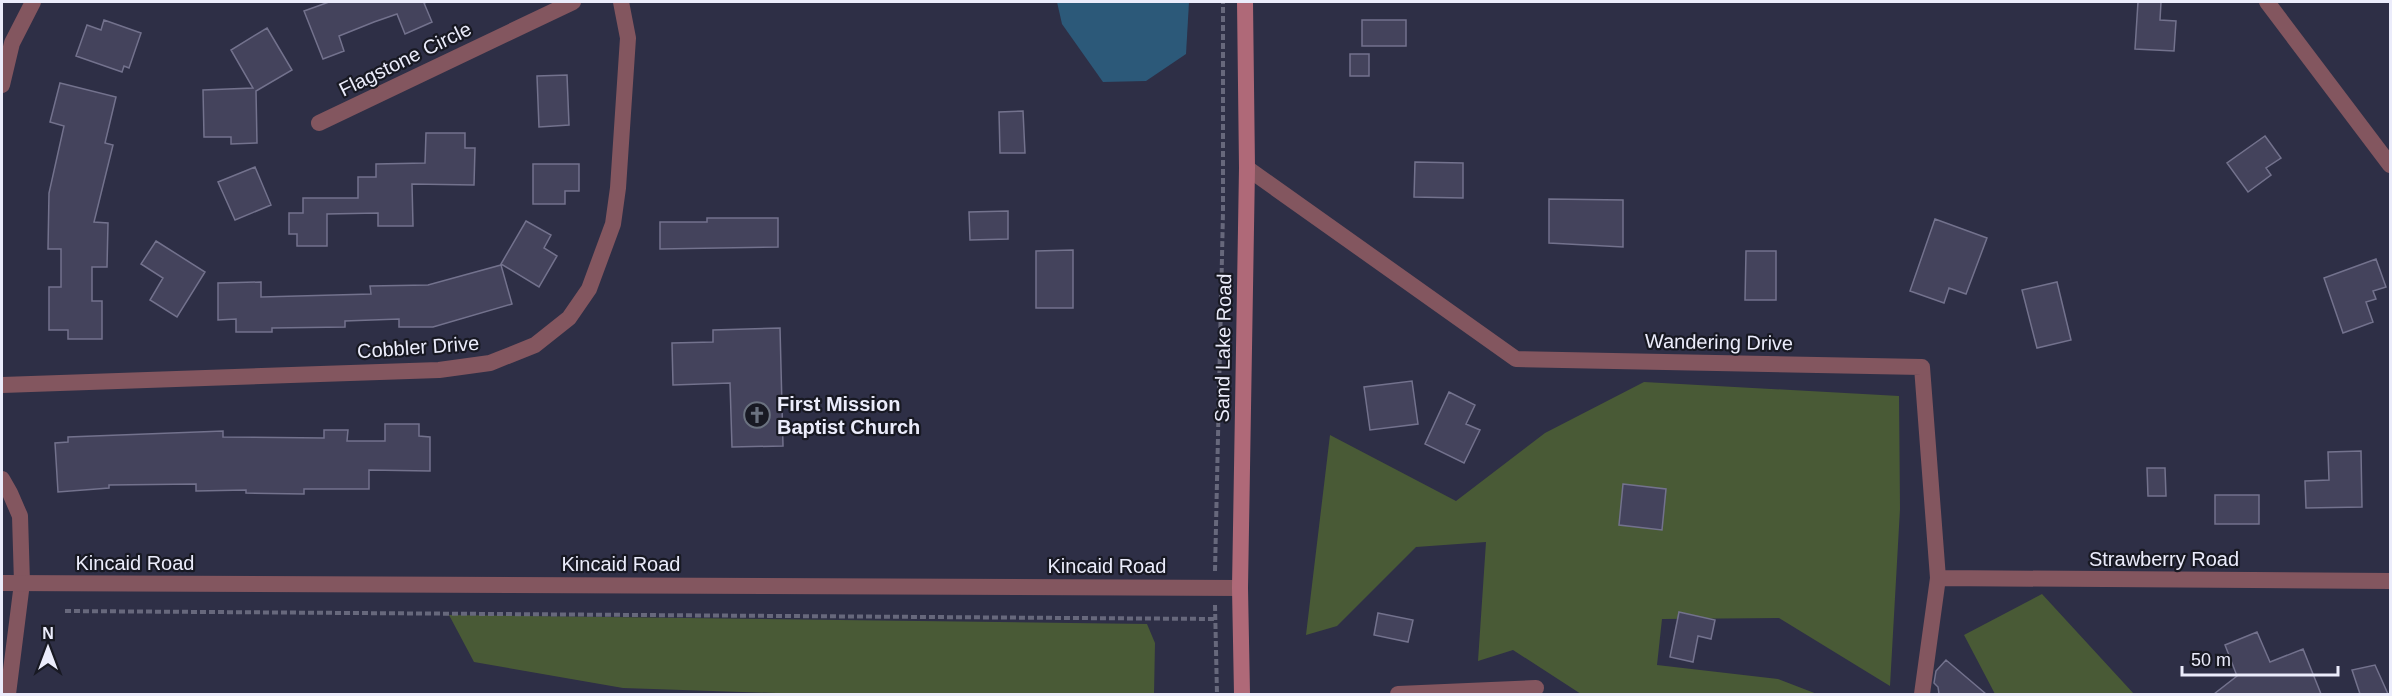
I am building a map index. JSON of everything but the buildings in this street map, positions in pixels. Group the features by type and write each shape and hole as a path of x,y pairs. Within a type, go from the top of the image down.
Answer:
{"main road":[{"name":"Sand Lake Road","path":"1242,694 1240,588 1247,168 1245,2"}],"street":[{"path":"2,85 12,43 33,2"},
{"name":"Flagstone Circle","path":"319,123 573,2"},
{"name":"Cobbler Drive","path":"2,385 439,370 490,363 536,345 569,318 589,289 613,224 618,189 628,38 621,2"},
{"path":"2267,2 2391,165"},
{"name":"Wandering Drive","path":"1247,168 1516,359 1922,367 1938,578 1922,694"},
{"path":"2,479 20,516 22,583 8,694"},
{"name":"Strawberry Road","path":"1938,578 2391,581"},
{"name":"Kincaid Road","path":"2,583 1240,588"},
{"path":"1398,694 1536,688"}],"path":[{"path":"1216,694 1215,587 1223,213 1223,2"},
{"path":"65,611 1215,619"}],"green space":[{"path":"1644,382 1899,396 1900,509 1890,686 1779,618 1662,619 1657,665 1778,679 1817,694 1581,694 1513,650 1478,661 1486,542 1416,547 1337,626 1306,635 1330,435 1456,501 1545,433"},
{"path":"2042,594 2134,694 1995,694 1964,635"},
{"path":"449,615 1147,624 1155,643 1154,694 805,694 623,688 474,662"}],"water":[{"path":"1057,2 1189,2 1186,54 1146,81 1103,82 1062,24"}],"place":[{"name":"First Mission Baptist Church","path":"757,415"}]}
